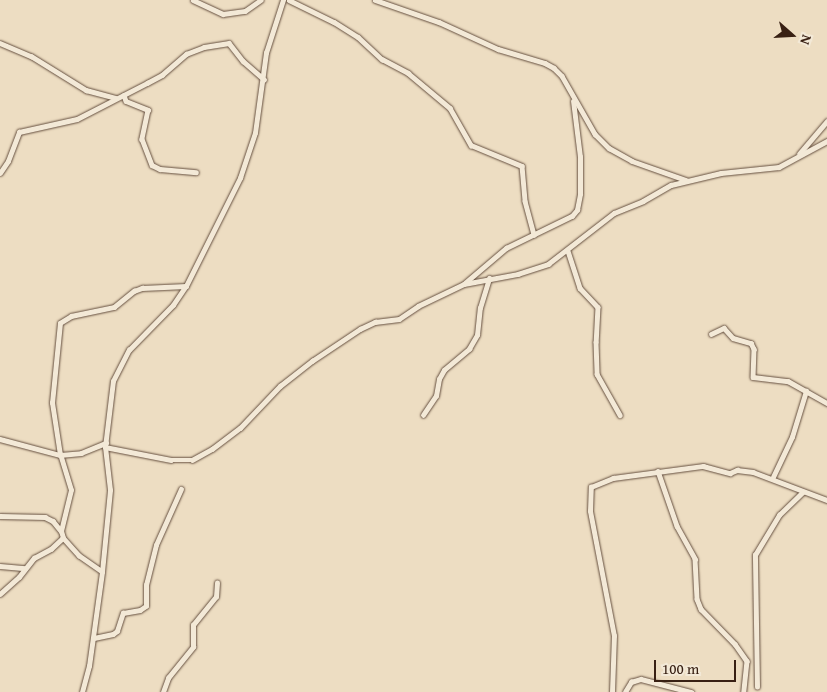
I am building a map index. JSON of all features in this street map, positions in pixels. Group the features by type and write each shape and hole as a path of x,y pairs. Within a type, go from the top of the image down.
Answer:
{"street":[{"path":"193,0 223,14 245,12 261,0"},
{"path":"82,692 94,638 96,609 102,572 110,490 106,445 113,381 122,361 140,336 173,305 186,286 243,170 255,133 264,79 266,53 283,0"},
{"path":"289,0 334,22 358,37 382,58 408,73 450,108 471,145 522,166 525,202 534,235"},
{"path":"375,0 439,22 498,49 545,63 562,76 595,134 609,148 632,161 687,180"},
{"path":"0,43 31,56 86,90 117,98"},
{"path":"0,173 8,162 19,132 77,119 162,75 186,54 204,47 223,44 232,45 243,61 264,79"},
{"path":"124,95 126,101 148,110 142,138 152,165 160,169 196,172"},
{"path":"464,284 506,248 572,216 579,203 580,157 573,97"},
{"path":"795,158 827,121"},
{"path":"0,438 60,455 76,454 106,445 170,460 192,460 212,449 240,428 280,386 356,331 372,324 399,319 418,306 464,284 537,269 568,251 614,213 687,180 721,173 779,167 827,141"},
{"path":"568,251 580,288 598,307 597,374 620,415"},
{"path":"424,415 436,396 439,379 444,370 469,349 477,335 480,308 489,278"},
{"path":"61,531 71,490 60,455 51,395 57,363 58,329 62,320 71,316 114,307 134,291 142,288 186,286"},
{"path":"711,334 724,328 733,338 751,343 754,349 753,377 788,381 827,403"},
{"path":"773,478 792,437 806,391"},
{"path":"612,692 614,636 590,511 590,491 593,485 613,478 703,466 730,473 737,470 753,472 827,500"},
{"path":"658,471 676,526 695,559 697,599 701,609 734,644 747,661 744,692"},
{"path":"94,638 113,634 118,628 123,613 140,610 146,606 146,585 156,545 181,489"},
{"path":"757,687 755,555 779,516 803,492"},
{"path":"0,516 45,517 54,521 61,531 63,538 79,556 102,572"},
{"path":"0,594 34,558 51,549 63,538"},
{"path":"0,566 25,568"},
{"path":"163,692 170,675 193,647 194,622 216,597 217,583"},
{"path":"625,692 631,682 641,679 691,692"}]}
